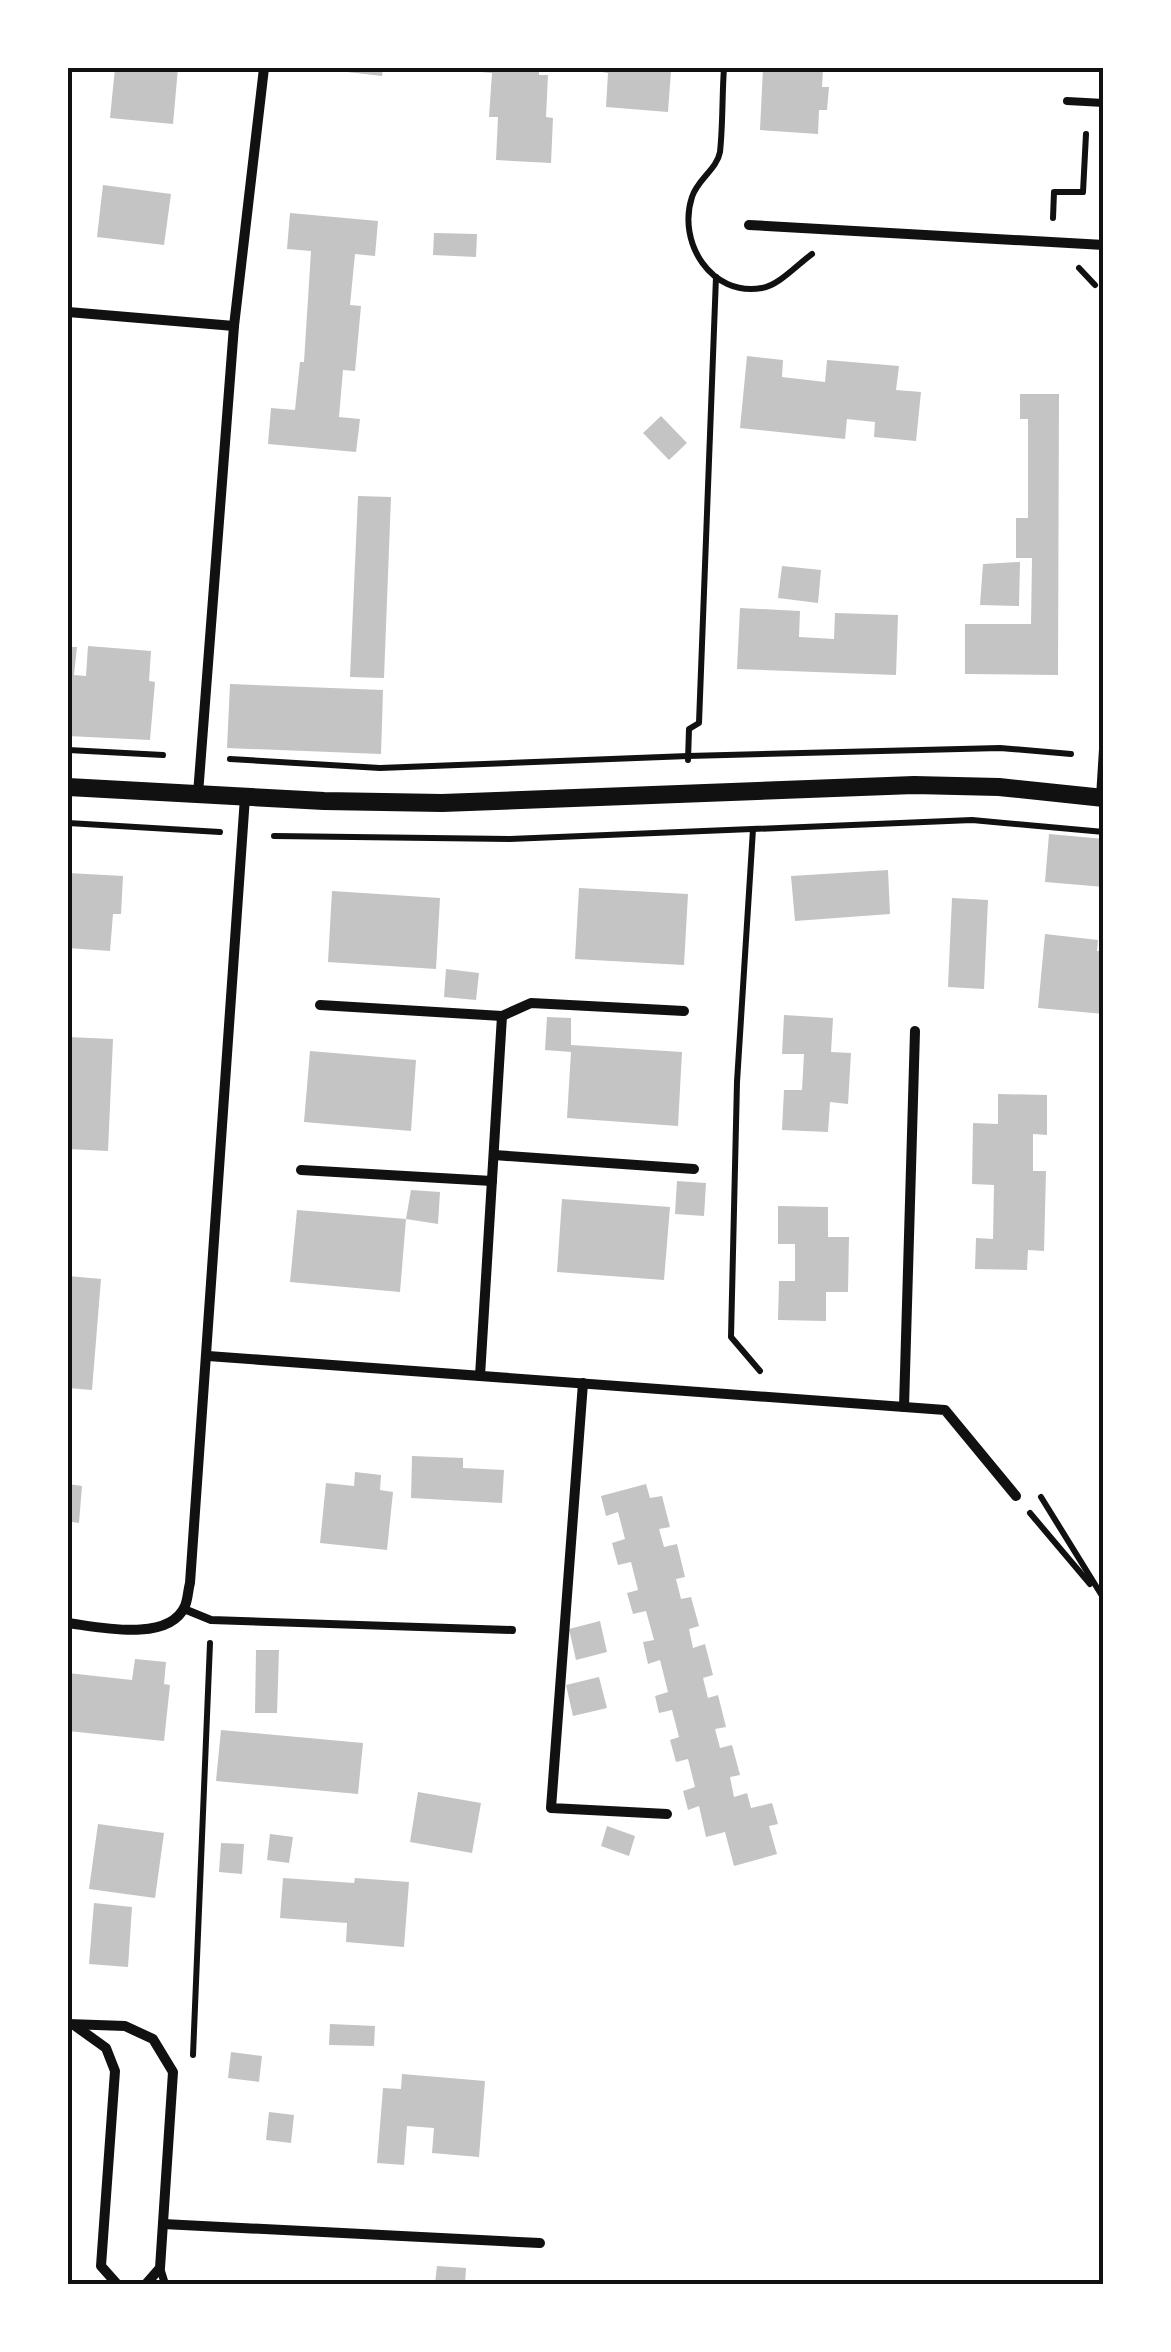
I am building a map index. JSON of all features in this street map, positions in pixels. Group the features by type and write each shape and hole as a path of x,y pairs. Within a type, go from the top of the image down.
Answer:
{"street":[{"path":"198,794 234,326 264,68"},
{"path":"750,225 1104,245"},
{"path":"68,312 234,326"},
{"path":"68,787 442,803 914,786 999,788 1102,798 1104,749"},
{"path":"68,1623 141,1631 170,1622 184,1608 190,1582 245,797"},
{"path":"320,1005 502,1016 531,1003 684,1011"},
{"path":"480,1376 502,1016"},
{"path":"904,1407 915,1031"},
{"path":"494,1156 694,1169"},
{"path":"301,1170 492,1182"},
{"path":"208,1356 946,1410 1016,1496"},
{"path":"583,1383 551,1808 667,1814"},
{"path":"70,2024 125,2026 153,2039 174,2072 160,2268 146,2284"},
{"path":"70,2024 106,2048 114,2071 102,2266 117,2284"},
{"path":"163,2224 540,2243"}],"lane":[{"path":"1067,100 1104,104"},
{"path":"184,1608 211,1620 512,1630"},
{"path":"160,2268 165,2284"}],"path":[{"path":"720,157 724,68"},
{"path":"1053,219 1054,192 1083,192 1086,134"},
{"path":"688,766 689,729 699,723 716,277"},
{"path":"230,759 380,768 1000,748 1071,754"},
{"path":"68,750 163,755"},
{"path":"274,836 510,838 972,820 1104,832"},
{"path":"68,823 226,832"},
{"path":"753,829 737,1082 731,1338 759,1371 777,1372"},
{"path":"1036,1488 1104,1600"},
{"path":"1016,1496 1104,1600"},
{"path":"192,2058 211,1620"}],"building":[{"path":"115,68 178,68 173,124 110,118"},
{"path":"329,68 383,68 382,76"},
{"path":"482,68 539,68 539,75 548,75 546,117 553,118 551,163 496,160 498,117 489,117 492,73 481,72"},
{"path":"603,68 671,71 668,112 606,107 608,73 602,72"},
{"path":"763,68 823,68 822,87 829,87 827,110 819,110 818,134 760,130"},
{"path":"103,185 171,194 164,245 97,237"},
{"path":"290,213 378,221 375,256 355,254 350,305 361,306 355,371 343,370 339,417 360,419 356,452 268,444 271,408 295,410 300,362 304,362 311,251 287,249"},
{"path":"434,233 477,234 476,257 433,255"},
{"path":"747,356 783,360 782,377 825,382 827,360 899,366 896,390 921,392 916,441 874,437 875,422 847,419 845,439 740,428"},
{"path":"1020,394 1059,394 1058,675 965,674 965,624 1031,624 1032,558 1016,558 1016,518 1028,518 1028,419 1020,419"},
{"path":"661,416 687,443 669,460 643,433"},
{"path":"358,496 391,497 384,678 350,677"},
{"path":"1020,562 1019,606 980,605 983,564"},
{"path":"782,566 821,570 818,603 778,598"},
{"path":"740,608 800,611 799,637 834,639 835,613 898,615 896,675 737,669"},
{"path":"88,646 151,651 149,681 155,682 150,740 68,736 68,647 77,647 74,675 86,676"},
{"path":"230,684 383,690 381,754 227,748"},
{"path":"1049,834 1104,839 1104,887 1045,882"},
{"path":"888,870 890,914 795,921 791,876"},
{"path":"68,873 123,876 121,914 113,914 110,951 68,948"},
{"path":"579,888 688,894 684,965 575,959"},
{"path":"332,891 440,898 436,969 328,962"},
{"path":"952,898 988,900 984,989 948,987"},
{"path":"1045,934 1098,940 1097,951 1104,951 1104,1014 1038,1008"},
{"path":"446,969 479,973 476,1000 444,997"},
{"path":"784,1015 833,1018 831,1052 851,1053 848,1104 830,1102 828,1132 782,1130 784,1090 802,1090 804,1054 782,1054"},
{"path":"547,1017 571,1018 571,1045 682,1052 678,1126 567,1118 571,1052 545,1050"},
{"path":"68,1037 113,1039 108,1151 68,1149"},
{"path":"310,1051 416,1060 411,1131 304,1122"},
{"path":"998,1094 1047,1095 1047,1135 1033,1134 1033,1171 1046,1171 1044,1251 1028,1250 1027,1270 975,1269 976,1238 993,1239 994,1185 972,1184 973,1123 998,1124"},
{"path":"677,1181 706,1183 704,1216 675,1214"},
{"path":"411,1190 440,1192 438,1224 406,1219"},
{"path":"562,1199 670,1207 664,1280 557,1272"},
{"path":"778,1206 828,1207 828,1237 849,1237 848,1292 826,1292 826,1321 778,1320 779,1281 795,1281 795,1244 778,1244"},
{"path":"297,1210 406,1219 400,1292 290,1282"},
{"path":"68,1276 101,1279 92,1390 68,1388"},
{"path":"412,1456 463,1458 463,1468 504,1470 502,1503 411,1498"},
{"path":"355,1472 381,1475 380,1490 393,1492 387,1550 320,1543 326,1483 354,1486"},
{"path":"68,1484 82,1486 79,1523 72,1522 70,1538 68,1538"},
{"path":"646,1484 650,1498 662,1496 670,1527 659,1529 664,1547 677,1544 685,1577 676,1579 681,1599 691,1597 699,1626 689,1629 693,1648 705,1644 713,1675 703,1678 708,1698 718,1695 726,1727 715,1729 720,1748 732,1745 740,1775 730,1777 734,1797 747,1793 751,1808 772,1803 778,1824 769,1826 777,1854 734,1866 725,1832 706,1837 699,1806 688,1810 683,1791 695,1787 688,1759 676,1762 670,1740 679,1737 672,1710 659,1713 655,1696 668,1692 660,1660 648,1664 643,1642 654,1640 646,1611 633,1614 627,1593 638,1590 631,1562 618,1565 612,1543 625,1539 618,1512 606,1516 601,1496"},
{"path":"600,1621 607,1652 576,1660 569,1629"},
{"path":"256,1650 279,1650 277,1713 255,1713"},
{"path":"135,1659 166,1662 164,1684 170,1685 164,1741 68,1731 68,1673 132,1680"},
{"path":"599,1677 607,1708 573,1716 566,1685"},
{"path":"221,1730 363,1743 358,1794 216,1781"},
{"path":"418,1792 481,1803 472,1853 410,1842"},
{"path":"98,1824 164,1833 155,1898 89,1889"},
{"path":"607,1826 635,1836 629,1856 601,1846"},
{"path":"270,1834 293,1837 289,1863 267,1860"},
{"path":"221,1843 244,1844 242,1874 219,1872"},
{"path":"283,1878 409,1882 404,1947 346,1942 347,1923 280,1918"},
{"path":"94,1903 132,1907 128,1967 89,1964"},
{"path":"330,2024 375,2026 374,2046 329,2045"},
{"path":"231,2052 262,2056 259,2082 228,2078"},
{"path":"402,2074 485,2081 479,2157 432,2153 434,2128 407,2126 404,2165 377,2163 383,2088 401,2089"},
{"path":"269,2112 294,2115 291,2143 266,2140"},
{"path":"437,2266 466,2268 465,2284 435,2284"}]}
